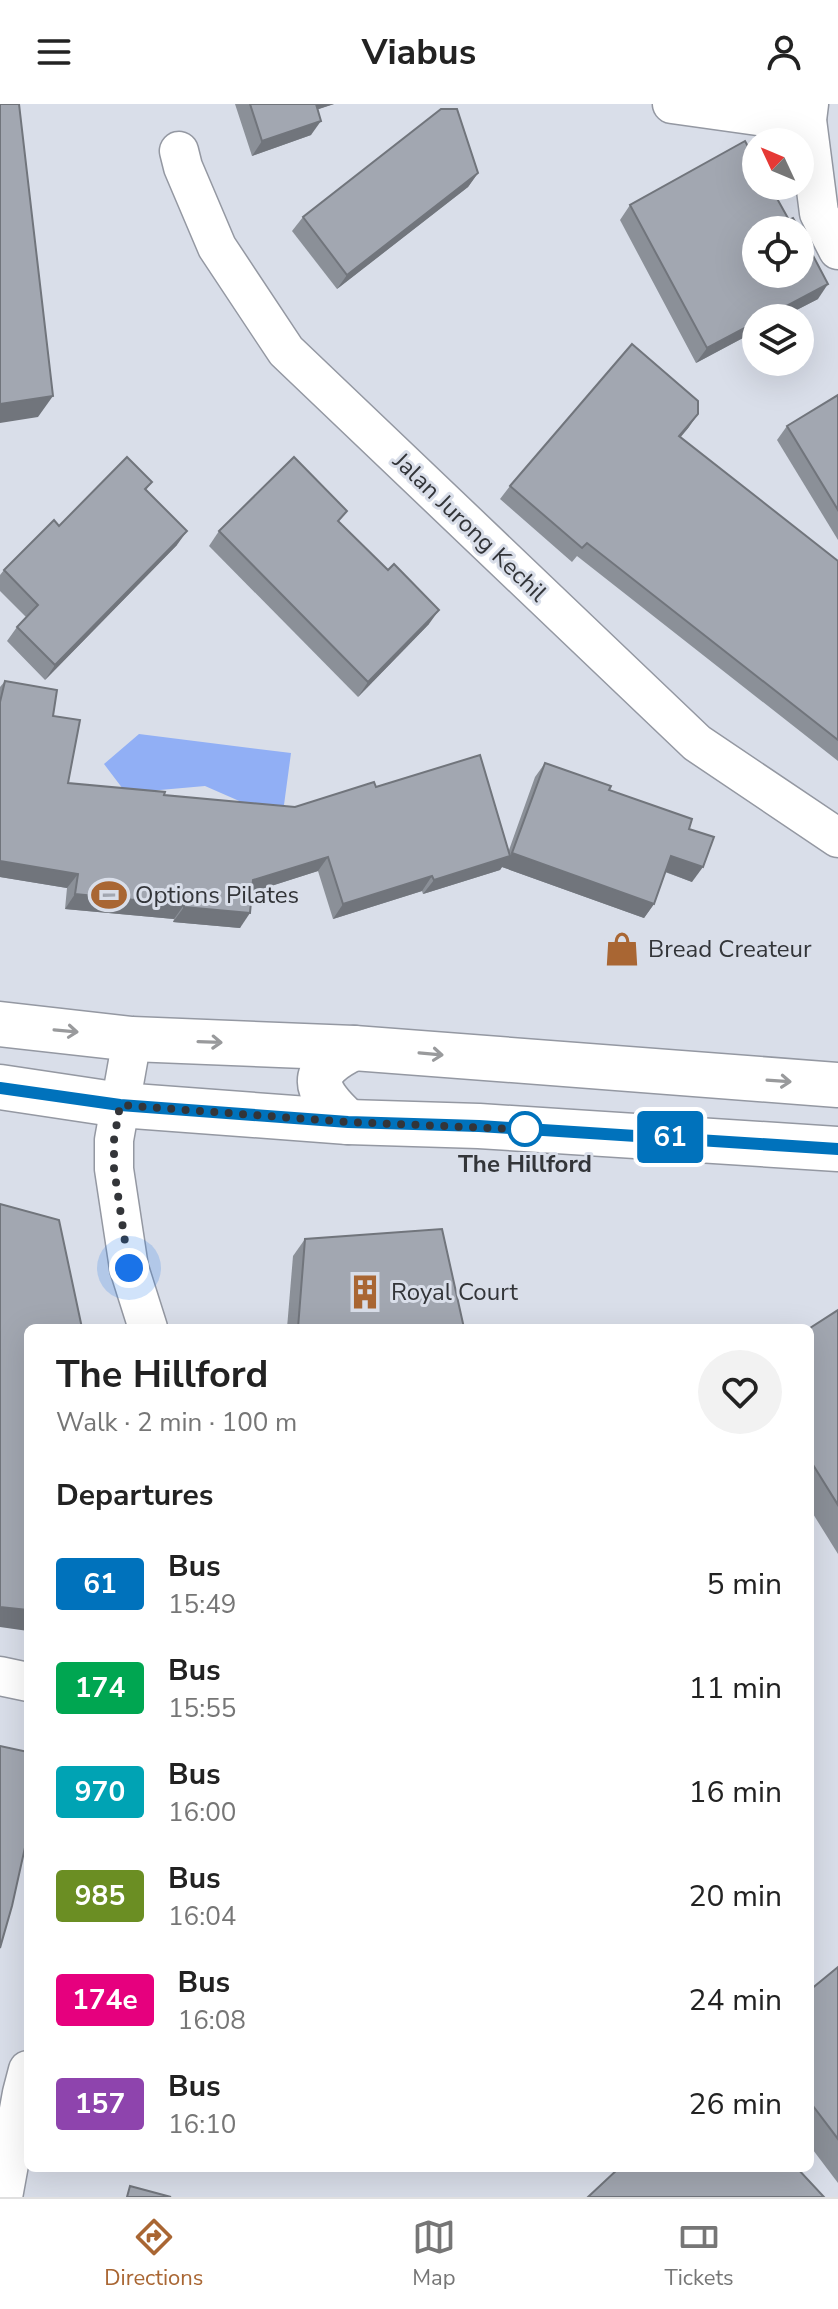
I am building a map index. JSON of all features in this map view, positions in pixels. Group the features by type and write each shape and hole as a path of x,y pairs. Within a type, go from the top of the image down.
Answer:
{"main road":[{"path":"0,1024 132,1039 354,1048 838,1085"},
{"path":"348,1122 328,1103 320,1084 321,1073 328,1063 354,1048"},
{"path":"0,1087 120,1105 348,1122 479,1126 838,1149"}],"street":[{"path":"672,104 772,118 808,112 819,213 838,250"},
{"name":"Jalan Jurong Kechil","path":"179,151 217,247 286,351 697,743 838,838"},
{"path":"132,1039 114,1140 114,1169 129,1268 147,1324"},
{"path":"0,1676 24,1681"},
{"path":"3,2197 17,2083"}],"water":[{"path":"139,734 291,753 284,805 253,807 205,786 126,793 104,764"}],"building":[{"path":"0,104 19,104 53,396 0,404"},
{"path":"250,104 316,104 321,121 262,141"},
{"path":"441,109 457,109 478,173 347,275 303,217"},
{"path":"742,143 742,200 778,200 787,216 742,216 742,288 814,288 814,258 828,284 790,304 742,304 742,329 707,348 630,205"},
{"path":"632,344 698,401 698,414 679,436 838,561 838,740 587,543 582,548 510,486"},
{"path":"838,395 838,510 787,426"},
{"path":"127,457 152,482 145,489 187,531 55,665 17,627 38,605 4,570 54,520 59,526"},
{"path":"294,457 347,511 338,521 388,570 394,564 439,610 368,682 219,531"},
{"path":"5,681 57,690 53,716 80,720 68,783 295,807 374,782 376,787 480,755 510,856 343,904 328,857 253,880 250,913 75,894 78,874 0,861 0,702"},
{"path":"545,763 611,786 609,790 692,819 689,829 714,837 703,867 671,856 654,904 512,853"},
{"path":"0,1204 59,1220 81,1324 24,1324 24,1610 0,1607"},
{"name":"Royal Court","path":"442,1229 463,1324 298,1324 305,1239"},
{"path":"838,1310 838,1505 814,1466 814,1325"},
{"path":"0,1746 24,1751 24,1852 0,1948"},
{"path":"838,1967 838,2139 814,2107 814,1987"},
{"path":"615,2172 801,2172 824,2197 588,2197"},
{"path":"130,2186 171,2197 127,2197"}],"bus line":[{"name":"61","path":"0,1088 120,1105 348,1122 479,1126 838,1149"}],"place":[{"name":"Options Pilates","path":"109,895"},
{"name":"Bread Createur","path":"622,949"},
{"name":"The Hillford","path":"525,1129"},
{"name":"Royal Court","path":"365,1292"}],"route":[{"path":"129,1268 114,1169 114,1140 120,1105 348,1122 537,1130 525,1129"}]}
